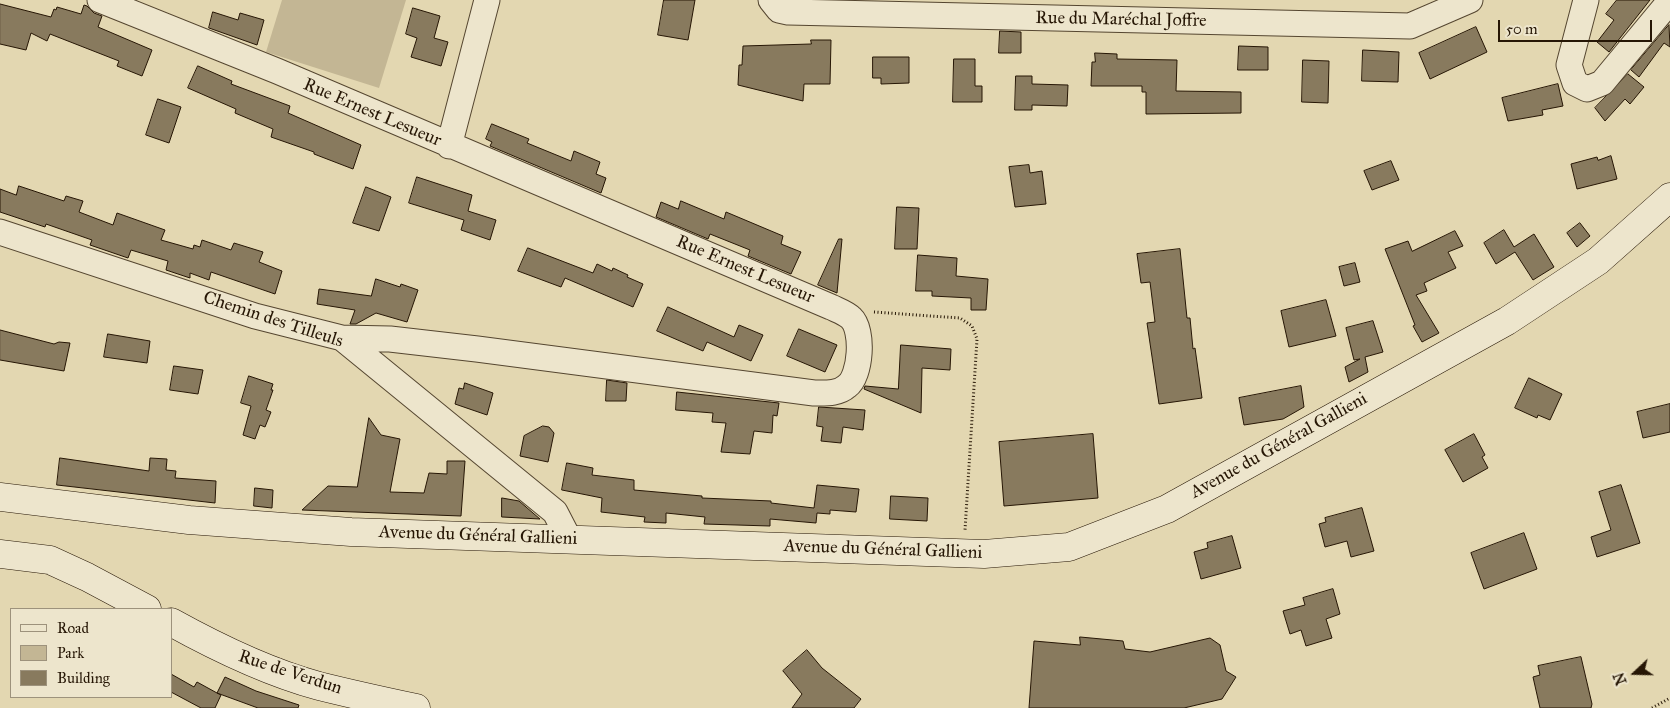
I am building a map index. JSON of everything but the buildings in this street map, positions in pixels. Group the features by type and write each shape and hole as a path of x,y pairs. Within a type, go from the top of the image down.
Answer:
{"street":[{"name":"Rue Ernest Lesueur","path":"100,0 277,71 449,146 831,307 850,317 856,325"},
{"path":"449,146 487,0"},
{"name":"Rue du Maréchal Joffre","path":"771,0 779,10 788,12 1016,9 1247,11 1410,26 1470,0"},
{"path":"1586,0 1569,65 1575,83 1588,89 1602,83 1670,0"},
{"name":"Avenue du Général Gallieni","path":"0,497 189,520 351,532 984,554 1069,547 1167,509 1507,321 1598,261 1669,199"},
{"name":"Chemin des Tilleuls","path":"0,232 255,316 342,338 554,512 569,539"},
{"path":"342,338 390,339 814,393 830,393 840,391 853,380 860,341 856,325"},
{"path":"0,554 50,560 88,577 145,608"},
{"name":"Rue de Verdun","path":"172,623 232,654 276,672 318,686 416,708"}],"path":[{"path":"856,325 876,312 960,318 972,326 977,339 964,553"},
{"path":"1652,708 1670,698"}],"green space":[{"path":"282,0 406,0 379,88 266,52"}]}
